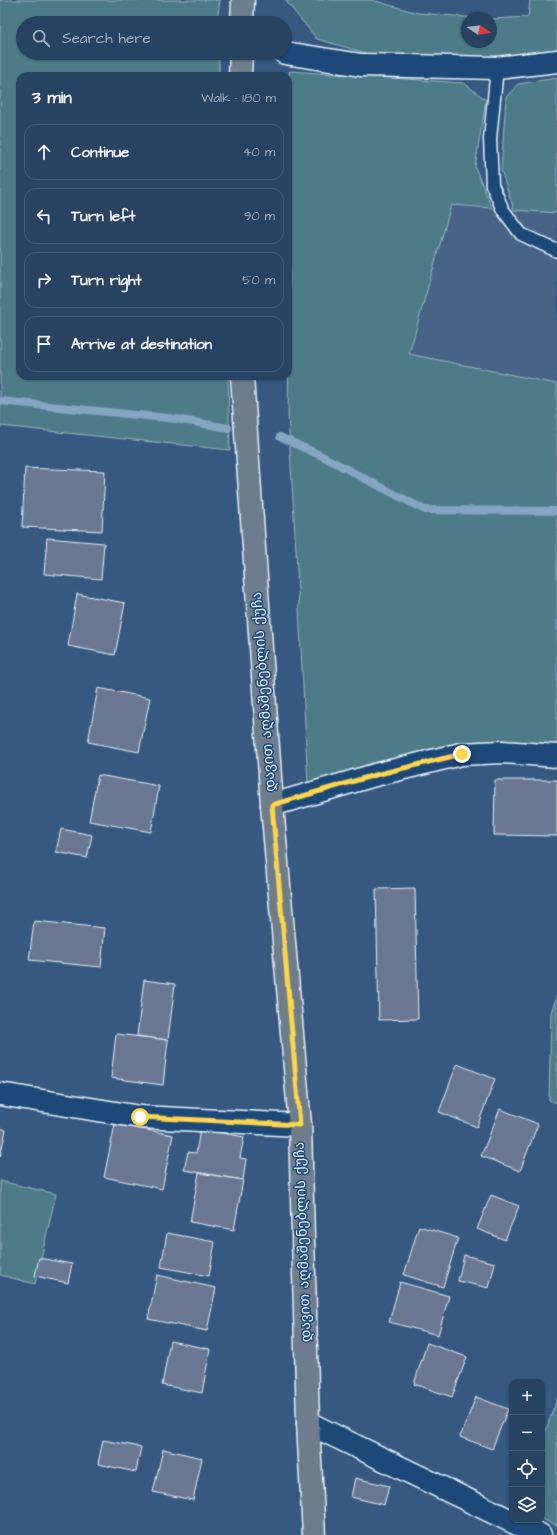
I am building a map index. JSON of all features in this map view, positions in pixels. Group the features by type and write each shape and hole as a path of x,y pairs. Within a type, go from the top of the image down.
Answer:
{"main road":[{"path":"242,16 243,0"},
{"path":"240,72 241,60"},
{"name":"დავით აღმაშენებლის ქუჩა","path":"242,380 272,805 300,1125 308,1423 314,1535"}],"street":[{"path":"292,54 361,65 497,68 557,61"},
{"path":"272,805 375,775 462,754 502,752 557,756"},
{"path":"0,1094 140,1117 300,1125"},
{"path":"308,1423 540,1535"}],"lane":[{"path":"497,68 490,139 492,185 503,210 521,234 557,251"}],"shaded area":[{"path":"451,205 557,213 557,384 409,354"}],"green space":[{"path":"0,0 220,0 218,16 16,16 16,60 219,60 219,72 16,72 16,380 228,380 230,450 0,426"},
{"path":"286,0 372,0 418,13 461,17 461,48 497,48 497,19 528,17 530,0 557,0 557,49 496,59 369,54 317,39"},
{"path":"290,71 464,83 486,100 475,167 492,208 451,205 409,354 557,384 557,746 468,743 308,785 288,416 288,380 292,380 292,72"},
{"path":"557,78 557,213 514,210 501,170 506,97 518,84"},
{"path":"557,995 557,1103 549,1100 551,1013"},
{"path":"0,1181 56,1194 35,1284 0,1275"},
{"path":"557,1399 557,1526 545,1520 545,1433"}],"building":[{"path":"25,468 105,471 102,531 22,527"},
{"path":"47,538 104,543 101,579 44,574"},
{"path":"77,594 125,603 115,655 68,646"},
{"path":"98,688 150,698 139,752 88,742"},
{"path":"98,775 159,786 151,832 89,821"},
{"path":"495,780 557,780 557,836 494,835"},
{"path":"61,829 92,835 87,858 56,852"},
{"path":"415,888 418,1019 379,1020 376,889"},
{"path":"34,921 105,928 101,967 29,960"},
{"path":"144,980 175,984 168,1040 137,1036"},
{"path":"116,1034 168,1040 163,1085 111,1078"},
{"path":"457,1064 495,1079 477,1127 439,1112"},
{"path":"500,1109 538,1124 520,1171 481,1156"},
{"path":"115,1124 173,1135 162,1189 104,1177"},
{"path":"0,1128 6,1130 0,1157"},
{"path":"200,1129 244,1137 240,1158 246,1159 243,1180 184,1170 188,1152 196,1153"},
{"path":"199,1173 243,1180 234,1230 190,1222"},
{"path":"491,1195 519,1206 505,1240 477,1229"},
{"path":"419,1226 458,1238 443,1287 404,1275"},
{"path":"167,1233 215,1242 209,1276 161,1267"},
{"path":"464,1255 495,1263 489,1288 458,1281"},
{"path":"39,1258 72,1264 68,1283 35,1276"},
{"path":"157,1275 216,1288 207,1331 148,1319"},
{"path":"400,1282 449,1296 438,1335 389,1322"},
{"path":"170,1341 210,1349 202,1393 162,1385"},
{"path":"427,1343 467,1357 452,1397 414,1384"},
{"path":"476,1397 508,1409 492,1449 460,1437"},
{"path":"103,1440 141,1447 136,1472 98,1464"},
{"path":"163,1449 202,1458 193,1500 153,1492"},
{"path":"355,1478 389,1486 384,1505 351,1497"}],"waterway":[{"path":"0,401 176,419 228,428"},
{"path":"280,437 320,455 425,510 557,511"}],"route":[{"path":"140,1117 300,1125 272,805 375,775 462,754"}]}
